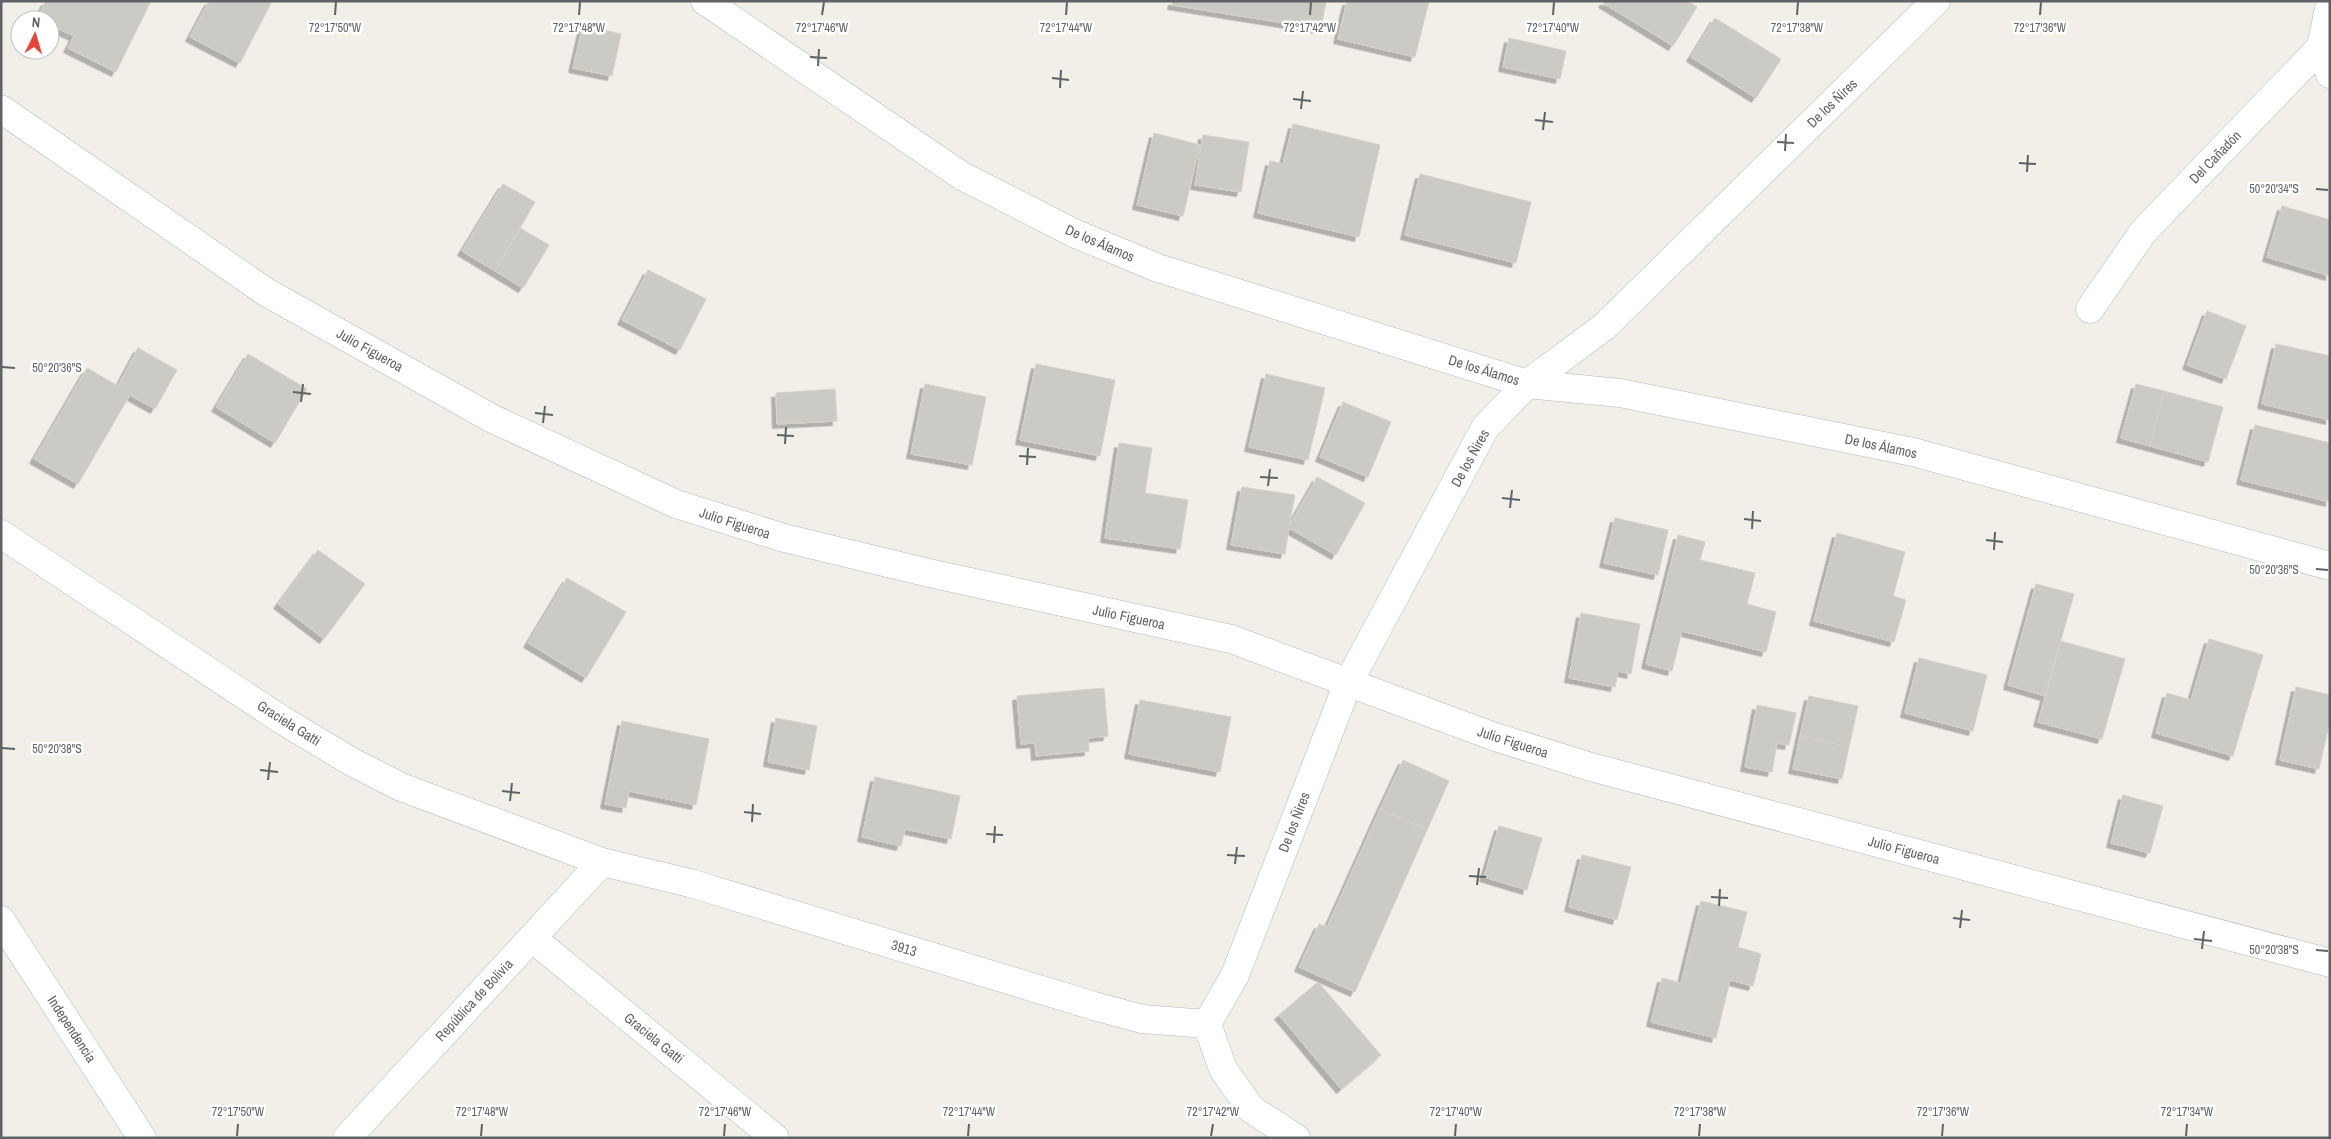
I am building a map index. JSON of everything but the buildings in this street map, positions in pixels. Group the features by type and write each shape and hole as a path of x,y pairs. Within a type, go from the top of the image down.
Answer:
{"street":[{"name":"De los Álamos","path":"705,1 962,176 1076,234 1158,268 1527,384 1620,393 1913,452 2330,566"},
{"name":"De los Ñires","path":"1207,1024 1235,975 1348,683 1485,428 1527,384 1605,326 1936,1"},
{"path":"2330,4 2321,47 2330,74"},
{"name":"Del Cañadón","path":"2090,309 2143,232 2321,47"},
{"name":"Julio Figueroa","path":"1,109 266,292 491,418 676,504 784,538 929,573 1231,639 1496,737 1591,767 2330,964"},
{"name":"Graciela Gatti","path":"1,534 282,720 352,762 401,787 602,862"},
{"name":"República de Bolivia","path":"347,1138 602,862"},
{"name":"3913","path":"602,862 690,883 1094,1006 1142,1018 1207,1024"},
{"name":"Independencia","path":"1,920 142,1138"},
{"name":"Graciela Gatti","path":"532,938 775,1138"},
{"path":"1207,1024 1223,1069 1251,1109 1296,1138"}]}
